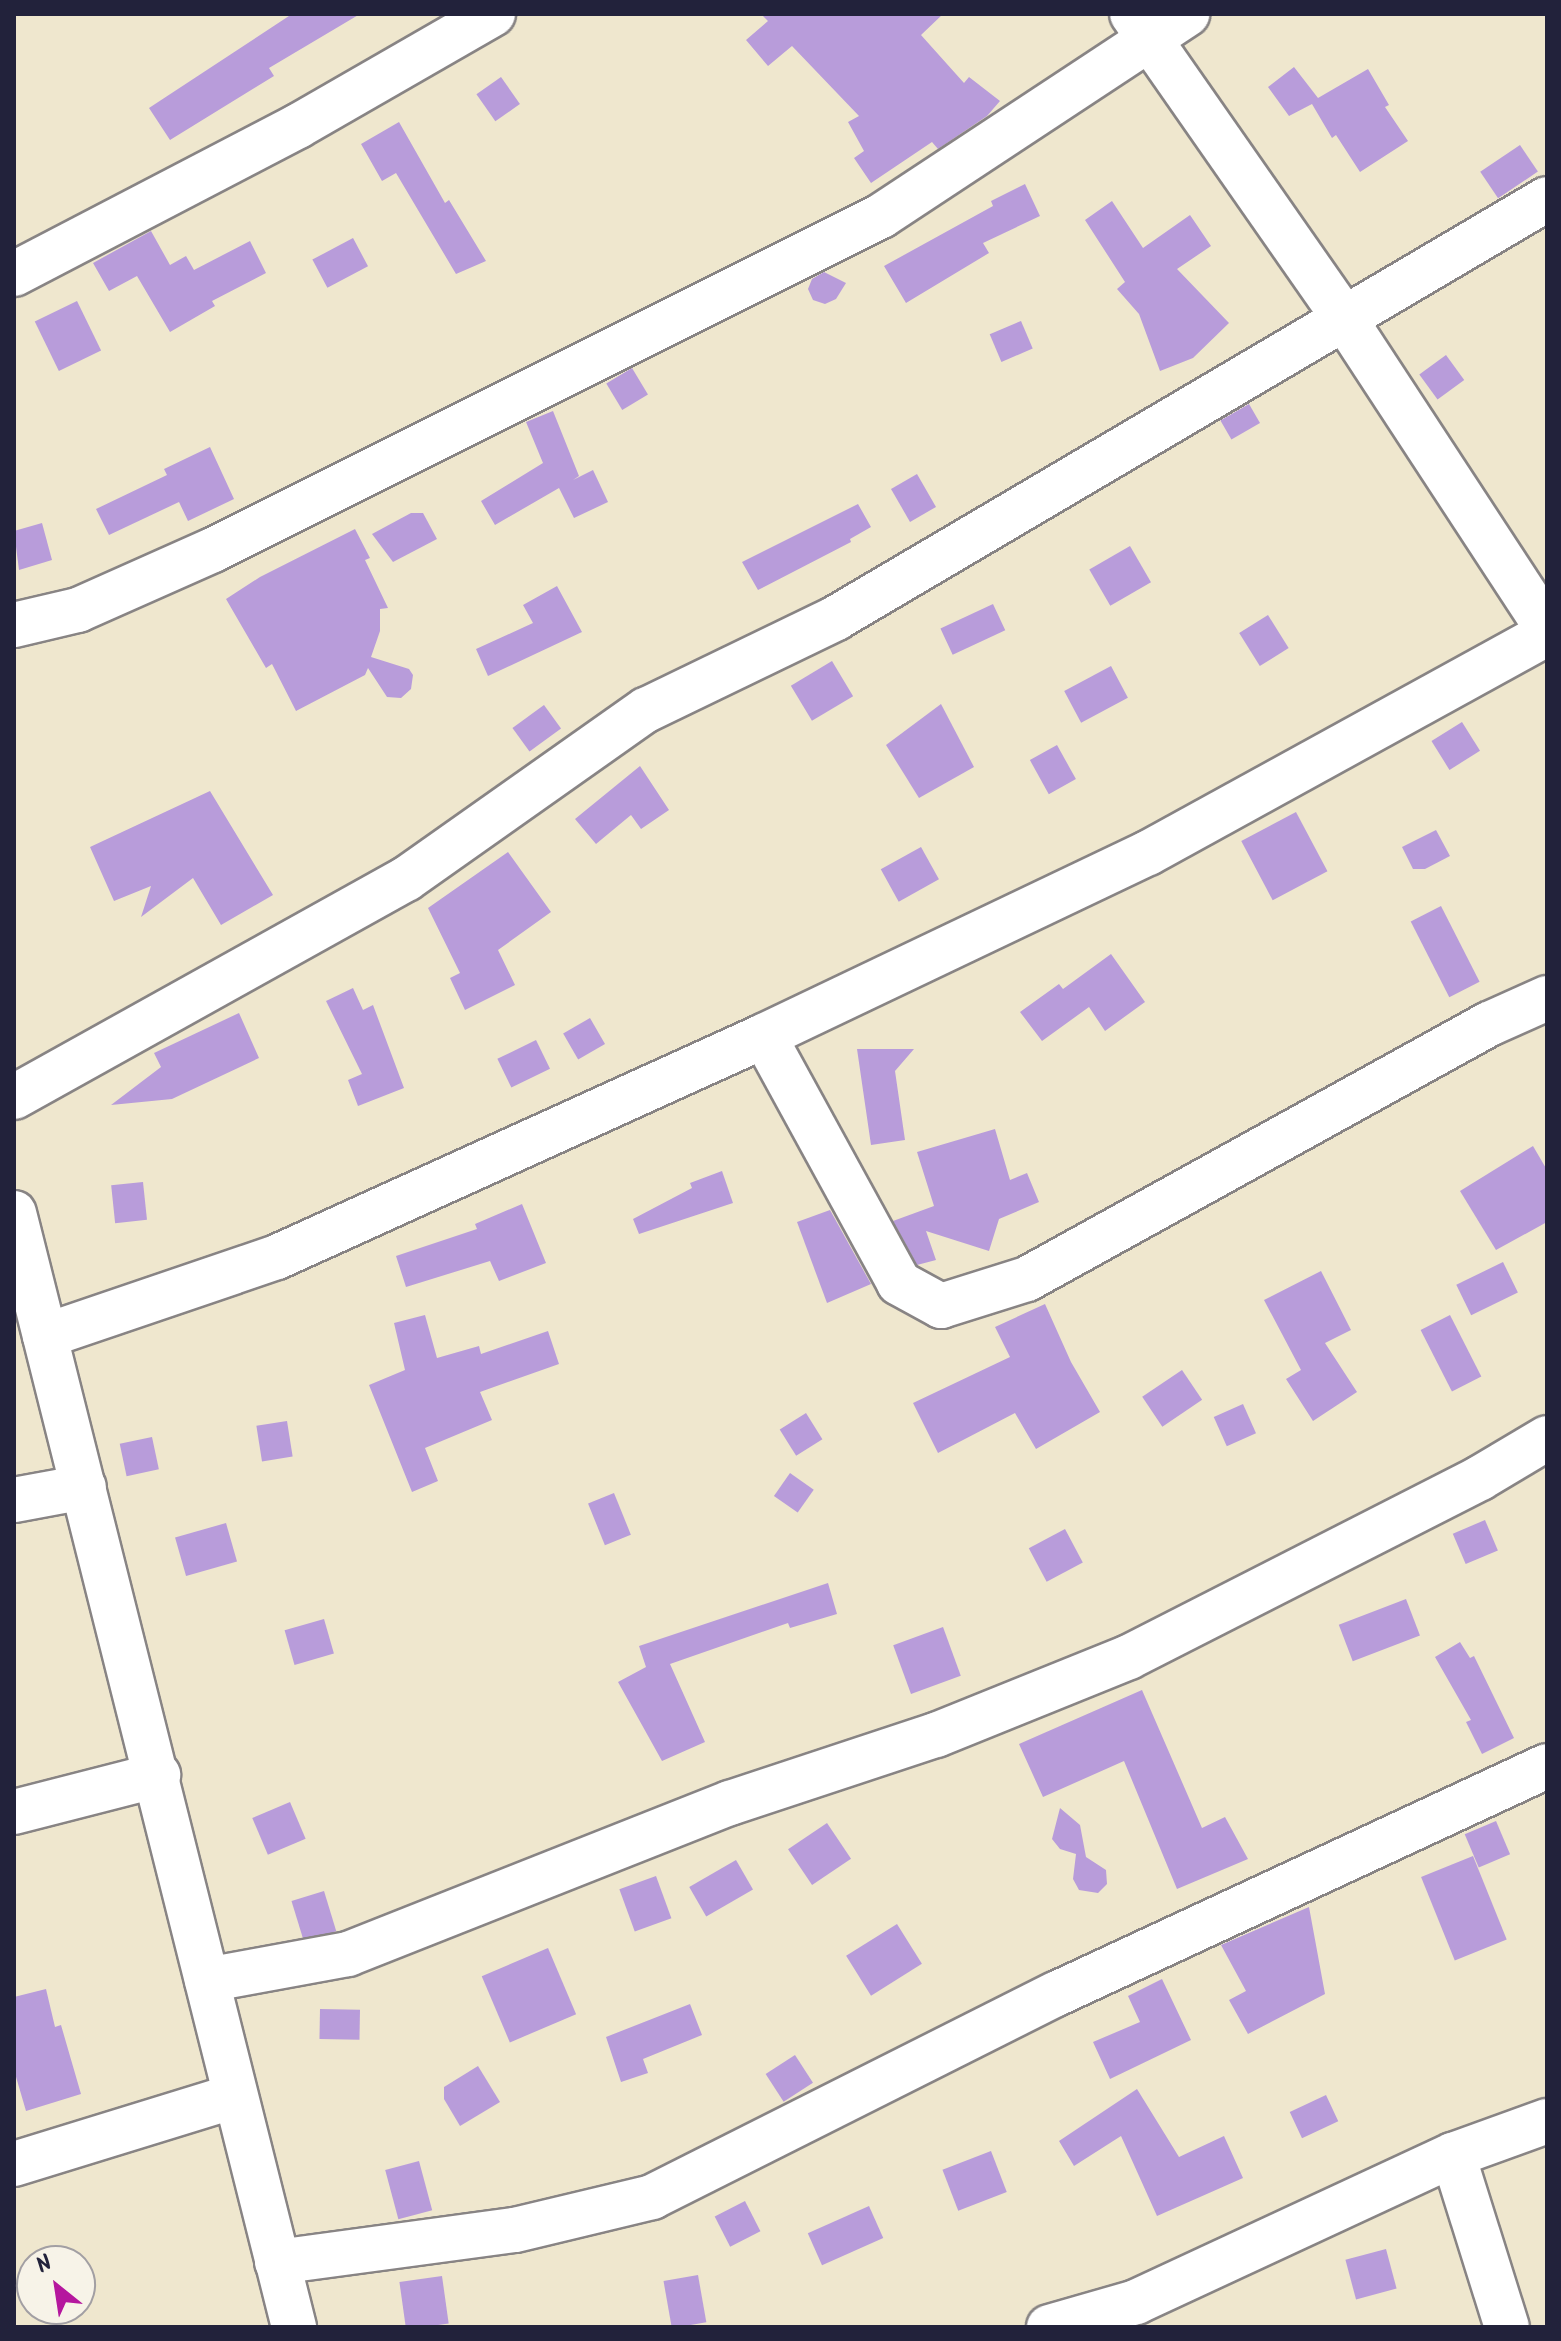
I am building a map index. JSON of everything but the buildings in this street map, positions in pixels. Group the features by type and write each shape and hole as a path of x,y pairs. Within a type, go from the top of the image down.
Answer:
{"street":[{"path":"14,274 298,126 493,14"},
{"path":"14,625 78,610 213,550 881,216 1139,26 1187,14"},
{"path":"45,1336 277,1257 764,1036 1148,853 1547,631 1344,318 1139,26"},
{"path":"14,1097 406,879 646,710 836,618 1547,199"},
{"path":"764,1036 899,1283 941,1306 1027,1279 1489,1024 1547,998"},
{"path":"14,1213 158,1775 294,2327"},
{"path":"207,1980 348,1954 730,1803 936,1735 1129,1657 1480,1478 1547,1438"},
{"path":"14,1500 84,1487"},
{"path":"277,2262 515,2230 652,2197 1056,1994 1547,1766"},
{"path":"14,1812 158,1775"},
{"path":"14,2164 235,2096"},
{"path":"1049,2327 1136,2302 1453,2155 1547,2121"},
{"path":"1453,2155 1507,2327"}]}
